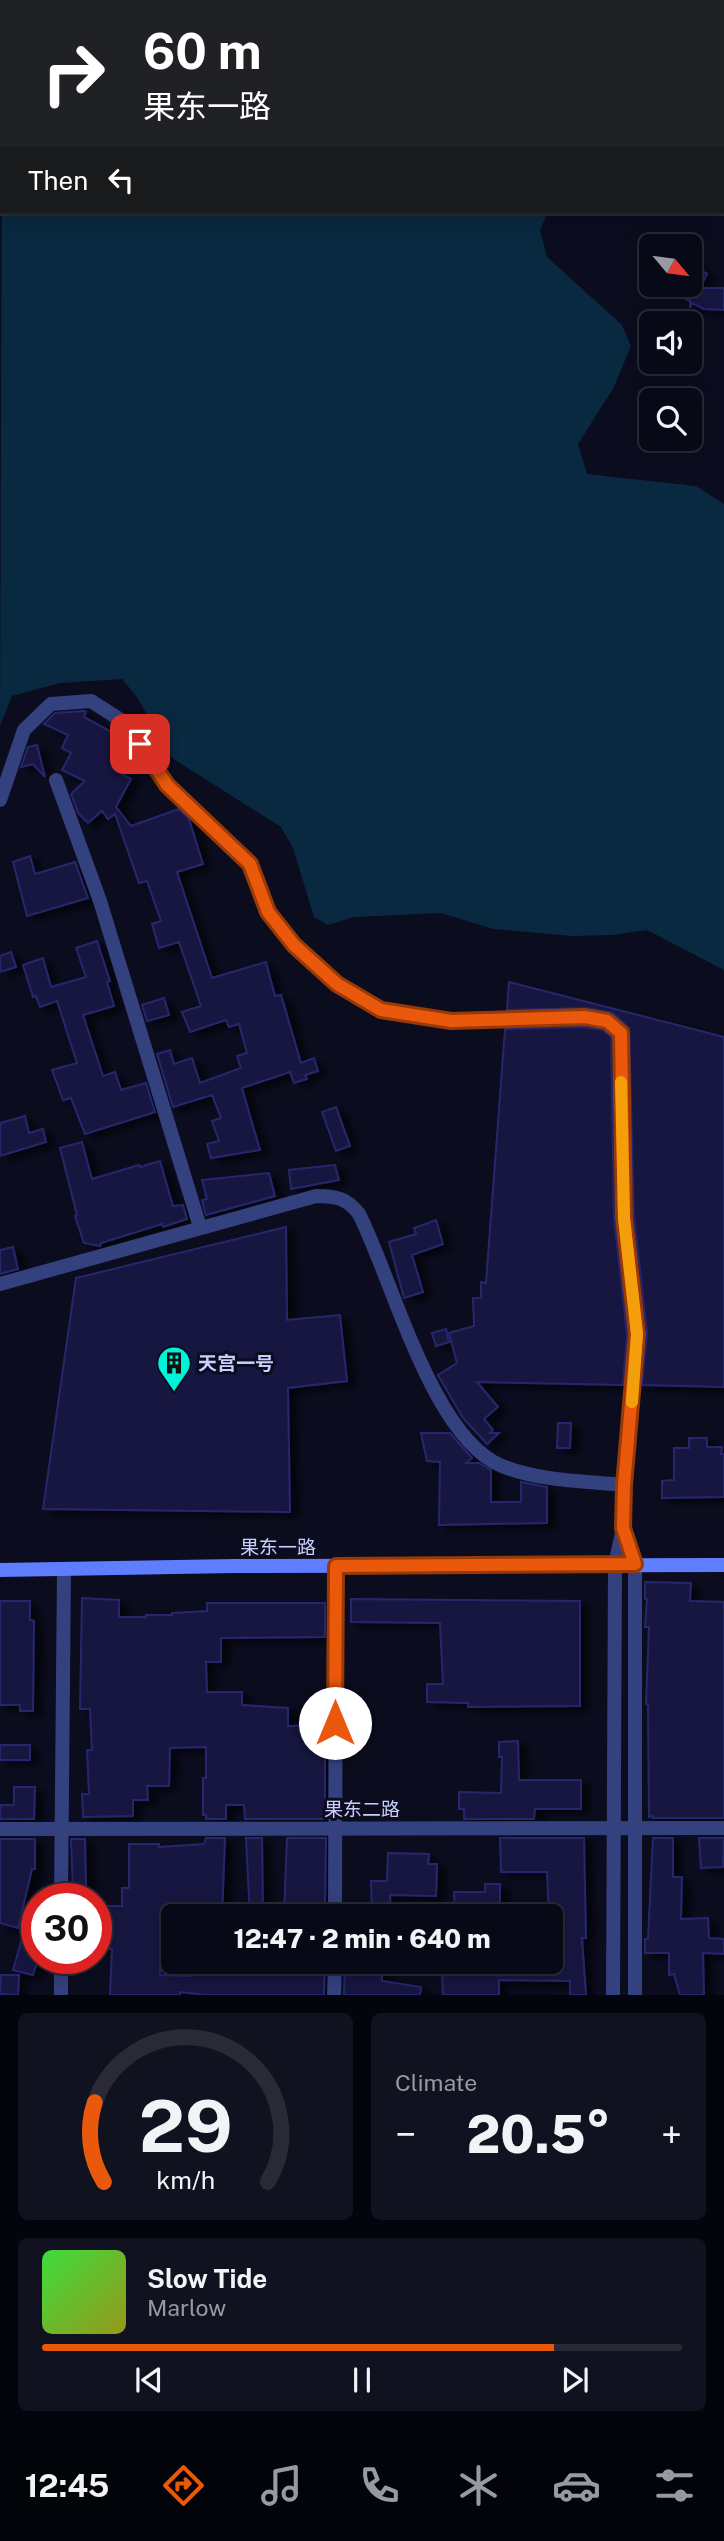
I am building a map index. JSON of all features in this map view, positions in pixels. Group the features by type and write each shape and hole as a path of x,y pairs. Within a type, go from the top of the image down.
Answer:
{"main road":[{"name":"果东一路","path":"0,1570 724,1565"}],"street":[{"path":"0,800 24,730 51,704 91,701 127,723 167,785 250,864 268,912 294,945 337,984 381,1010 416,1017 451,1021 585,1017 607,1021 621,1033 624,1218 637,1334 623,1528 615,1565 613,1995"},
{"path":"56,780 100,901 200,1227"},
{"path":"0,1284 316,1196 347,1200 366,1227 417,1354 435,1391 463,1434 501,1465 560,1478 624,1485"},
{"path":"623,1528 635,1564 635,1995"},
{"path":"335,1904 336,1566"},
{"path":"61,1883 64,1569"},
{"path":"614,1713 636,1712"},
{"name":"果东二路","path":"0,1829 724,1828"},
{"path":"613,1944 636,1945"},
{"path":"61,1974 61,1995"},
{"path":"334,1995 335,1974"}],"water":[{"path":"2,214 547,214 540,230 547,257 622,325 631,346 614,387 578,444 587,474 696,486 724,504 724,970 647,930 612,935 572,936 493,929 441,913 354,917 328,925 314,917 293,848 281,827 172,758 137,697 122,679 60,683 12,696 0,726"}],"building":[{"path":"702,271 707,274 702,284"},
{"path":"702,288 724,288 724,310 704,309 692,303 690,308 690,301 684,298 702,298"},
{"path":"84,711 84,717 126,740 112,768 131,779 116,807 131,826 179,809 189,819 203,864 177,872 212,978 266,962 275,996 281,995 301,1063 314,1058 318,1071 305,1075 307,1079 294,1083 290,1072 242,1088 260,1150 211,1158 207,1144 219,1141 212,1121 221,1118 212,1095 173,1107 157,1054 170,1050 174,1064 192,1058 200,1083 241,1068 237,1056 247,1053 239,1024 229,1027 226,1020 190,1032 182,1012 201,1006 179,942 159,948 152,924 161,921 147,881 139,883 115,814 108,819 102,811 88,823 78,813 71,794 85,781 62,770 71,753 62,748 68,735 44,724 55,713"},
{"path":"37,745 45,777 33,764 21,767 28,747"},
{"path":"30,856 35,874 75,862 88,898 27,916 13,862"},
{"path":"97,941 110,981 107,982 114,1006 83,1015 103,1076 115,1072 121,1090 146,1083 155,1112 85,1134 71,1098 63,1100 52,1070 77,1063 57,1001 40,1007 36,996 33,997 23,965 43,958 51,987 86,977 76,948"},
{"path":"11,952 16,967 0,972 0,956"},
{"path":"509,982 724,1037 724,1387 642,1385 647,1333 634,1217 629,1028 613,1013 587,1008 507,1010"},
{"path":"164,998 169,1015 147,1021 142,1005"},
{"path":"584,1027 603,1030 611,1037 614,1218 627,1334 623,1385 477,1382 498,1407 484,1419 493,1430 490,1433 499,1433 487,1444 463,1418 438,1375 457,1363 449,1333 474,1326 473,1298 481,1298 481,1282 486,1283 505,1029"},
{"path":"336,1107 350,1146 336,1151 322,1112"},
{"path":"25,1116 29,1133 43,1129 46,1142 0,1156 0,1123"},
{"path":"82,1142 92,1179 160,1161 173,1206 183,1205 187,1219 163,1227 162,1224 101,1243 100,1246 84,1243 75,1216 77,1215 60,1148"},
{"path":"335,1165 339,1180 291,1189 289,1170"},
{"path":"269,1173 275,1196 206,1215 202,1200 207,1199 202,1180"},
{"path":"436,1220 443,1244 412,1255 423,1292 404,1298 389,1242 416,1234 414,1228"},
{"name":"天宫一号","path":"286,1227 287,1320 340,1315 347,1381 288,1388 290,1512 43,1509 76,1278"},
{"path":"13,1247 18,1269 0,1274 0,1250"},
{"path":"446,1329 449,1342 436,1346 432,1333"},
{"path":"558,1423 571,1423 570,1448 557,1448"},
{"path":"421,1433 450,1433 472,1458 466,1463 479,1463 491,1470 491,1502 521,1502 521,1482 547,1487 547,1523 439,1525 440,1462 427,1461"},
{"path":"689,1438 707,1438 707,1447 722,1447 724,1497 662,1498 662,1481 674,1480 674,1448 689,1448"},
{"path":"645,1582 691,1583 690,1601 724,1602 724,1818 649,1817 646,1704 649,1627 645,1627"},
{"path":"82,1598 119,1600 119,1617 207,1611 207,1603 325,1603 325,1637 221,1638 221,1662 206,1662 207,1692 242,1692 242,1705 288,1708 288,1726 325,1725 325,1819 245,1819 244,1805 226,1805 226,1819 206,1819 206,1815 203,1815 203,1778 206,1778 206,1747 170,1748 169,1786 147,1786 148,1800 133,1800 133,1816 83,1817 82,1794 89,1794 87,1750 92,1750 90,1709 80,1709"},
{"path":"351,1599 580,1601 580,1706 468,1707 468,1703 427,1702 427,1684 443,1684 440,1623 351,1622"},
{"path":"0,1601 30,1601 30,1620 34,1621 33,1711 20,1711 20,1705 0,1705"},
{"path":"518,1741 519,1780 581,1780 581,1809 535,1809 534,1819 464,1819 464,1809 459,1809 459,1792 501,1793 502,1757 499,1757 499,1742"},
{"path":"0,1745 30,1745 30,1760 0,1760"},
{"path":"14,1787 35,1787 34,1819 0,1819 0,1805 14,1805"},
{"path":"206,1838 225,1838 222,1904 161,1904 160,1975 325,1974 324,1995 207,1995 180,1992 180,1995 110,1995 112,1906 122,1906 122,1888 129,1888 129,1844 159,1844 159,1847 204,1844"},
{"path":"246,1838 262,1838 263,1904 249,1904"},
{"path":"287,1838 326,1838 325,1904 284,1904"},
{"path":"500,1838 584,1838 586,1938 582,1938 586,1995 570,1995 570,1981 499,1980 499,1995 443,1995 442,1974 563,1974 563,1904 548,1904 547,1872 501,1872"},
{"path":"653,1838 673,1838 673,1877 682,1877 681,1919 708,1918 709,1938 724,1939 724,1954 703,1953 704,1995 680,1995 674,1974 669,1975 669,1953 645,1953"},
{"path":"699,1838 724,1838 723,1867 701,1868"},
{"path":"0,1839 35,1839 35,1869 32,1869 29,1883 21,1883 21,1915 18,1928 0,1923"},
{"path":"71,1839 85,1839 86,1883 73,1883"},
{"path":"388,1853 429,1854 428,1864 437,1864 436,1896 390,1895 390,1904 372,1904 371,1881 387,1881"},
{"path":"485,1884 500,1884 500,1904 455,1904 454,1892 485,1892"},
{"path":"21,1942 21,1972 13,1970"},
{"path":"345,1974 382,1974 382,1981 421,1987 420,1995 344,1995"},
{"path":"1,1975 19,1975 18,1995 0,1994"}],"slow traffic":[{"path":"621,1082 624,1218 637,1334 632,1402"}],"place":[{"name":"天宫一号","path":"174,1393"}],"route":[{"path":"140,744 167,785 250,864 268,912 294,945 337,984 381,1010 416,1017 451,1021 585,1017 607,1021 621,1033 624,1218 637,1334 623,1528 635,1564 336,1566 335,1723"}]}
